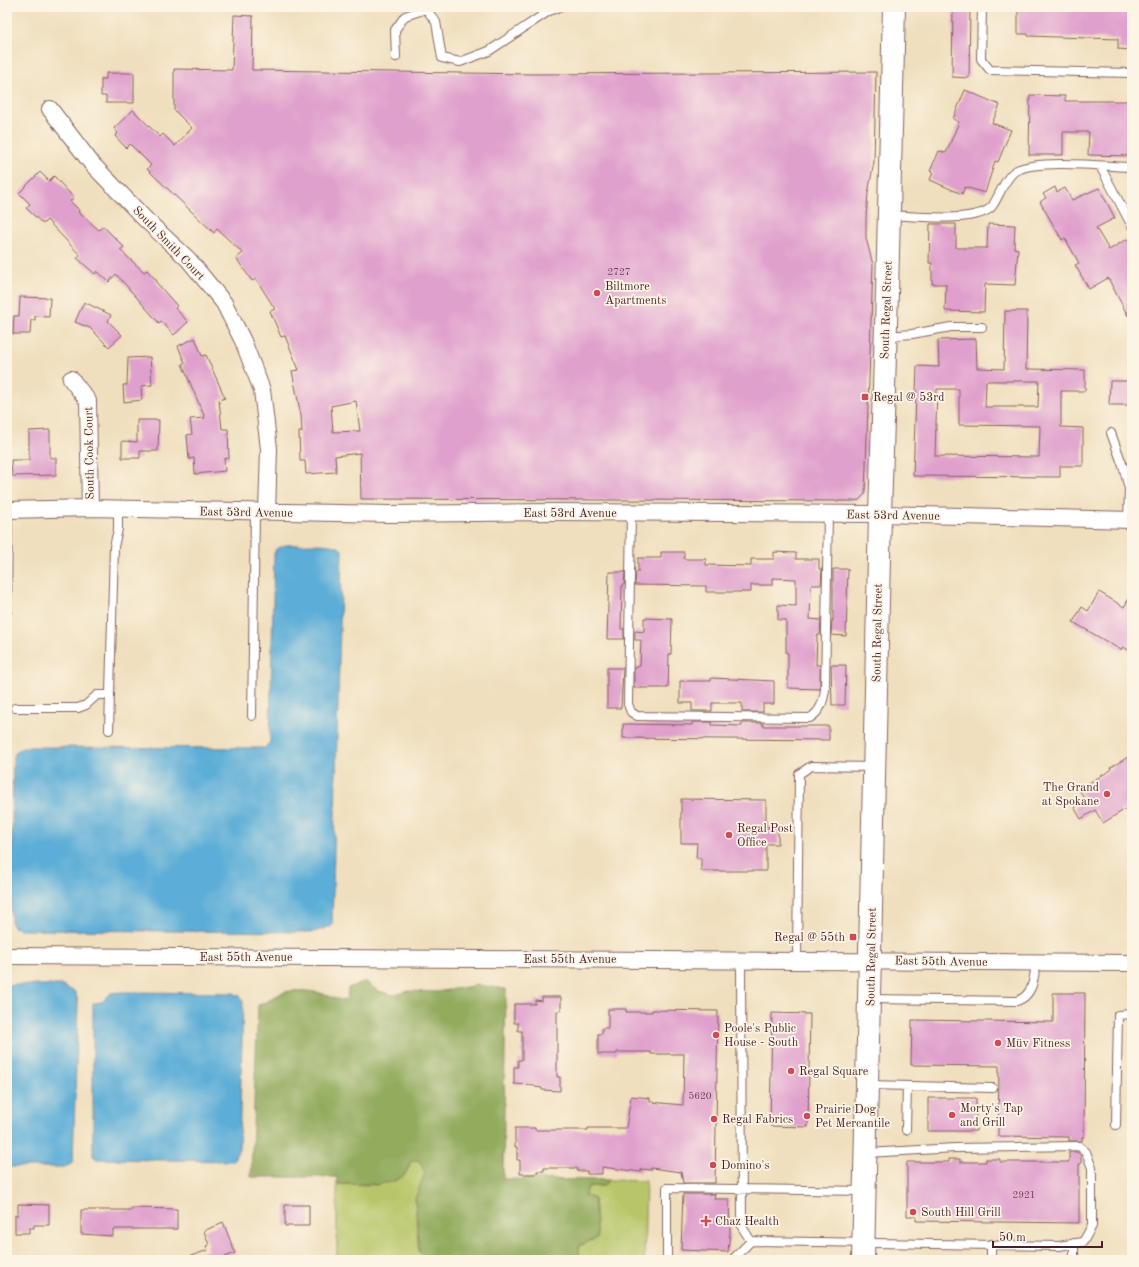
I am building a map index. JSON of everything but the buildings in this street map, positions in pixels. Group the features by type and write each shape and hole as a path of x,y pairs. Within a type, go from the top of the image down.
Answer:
{"main road":[{"name":"South Regal Street","path":"864,1252 880,514 894,7"}],"street":[{"name":"South Smith Court","path":"50,109 92,164 146,220 188,260 224,303 243,341 262,390 269,449 261,512"},
{"name":"South Cook Court","path":"71,379 88,401 90,508"},
{"name":"East 53rd Avenue","path":"7,510 90,508 261,512 880,514 1130,520"},
{"name":"East 55th Avenue","path":"7,956 871,960 1132,963"}],"lane":[{"path":"396,57 395,30 405,16 426,9 436,22 442,58 460,62 489,51 549,11 560,7"},
{"path":"982,7 981,59 990,70 1132,73"},
{"path":"889,215 949,217 980,215 992,207 1001,190 1016,171 1042,164 1132,168"},
{"path":"1100,166 1132,226"},
{"path":"886,336 912,334 951,327 982,327"},
{"path":"1111,434 1124,469 1129,489 1130,520"},
{"path":"109,730 114,547 118,529 118,509"},
{"path":"7,510 7,612"},
{"path":"252,716 261,512"},
{"path":"630,513 628,704 631,712 637,716 810,718 818,713 823,702 825,690 828,514"},
{"path":"15,708 78,708 86,706 97,695 110,695"},
{"path":"797,960 799,774 811,766 875,767"},
{"path":"741,960 742,1227 751,1241"},
{"path":"870,999 1017,1001 1023,999 1032,988 1036,962"},
{"path":"1116,1126 1118,1015 1132,1014"},
{"path":"868,1085 993,1088"},
{"path":"906,1130 907,1086"},
{"path":"751,1241 864,1252 991,1244 1059,1246 1083,1242 1092,1226 1092,1168 1086,1152 1079,1146 955,1148 866,1153"},
{"path":"667,1260 667,1188 865,1191"},
{"path":"732,1260 751,1241"},
{"path":"1074,1243 1074,1260"},
{"path":"991,1244 991,1260"}],"green space":[{"path":"366,982 378,991 393,995 409,991 436,992 478,985 506,989 503,1179 608,1180 604,1186 589,1186 584,1195 594,1199 597,1238 579,1246 579,1254 585,1260 555,1260 550,1257 523,1261 496,1256 490,1260 431,1260 419,1252 415,1199 425,1173 419,1160 411,1161 405,1174 398,1179 382,1184 337,1184 337,1177 251,1177 258,1005 267,1002 281,993 294,991 317,992 336,999 347,1000 348,988"},
{"path":"419,1160 425,1173 415,1199 419,1252 431,1260 337,1260 337,1184 377,1185 405,1175 411,1161"},
{"path":"608,1180 646,1181 644,1260 585,1260 579,1254 579,1246 597,1237 594,1199 584,1195 589,1186 604,1186"}],"water":[{"path":"325,544 338,547 342,550 332,926 314,932 23,930 13,927 11,921 13,757 22,748 265,748 270,742 274,554 276,549 286,545"},
{"path":"7,985 60,985 75,992 78,1001 73,1161 70,1165 63,1167 7,1167"},
{"path":"111,993 233,993 240,996 243,1002 239,1149 233,1161 97,1159 93,1156 93,1003 102,1002"}],"place":[{"name":"Biltmore Apartments","path":"597,293"},
{"name":"Regal @ 53rd","path":"865,397"},
{"name":"The Grand at Spokane","path":"1107,794"},
{"name":"Regal Post Office","path":"729,835"},
{"name":"Regal @ 55th","path":"853,937"},
{"name":"Poole's Public House - South","path":"716,1035"},
{"name":"Müv Fitness","path":"998,1043"},
{"name":"Regal Square","path":"791,1071"},
{"name":"Morty's Tap and Grill","path":"952,1115"},
{"name":"Prairie Dog Pet Mercantile","path":"807,1116"},
{"name":"Regal Fabrics","path":"714,1119"},
{"name":"Domino's","path":"713,1165"},
{"name":"South Hill Grill","path":"913,1212"},
{"name":"Chaz Health","path":"706,1221"}]}
